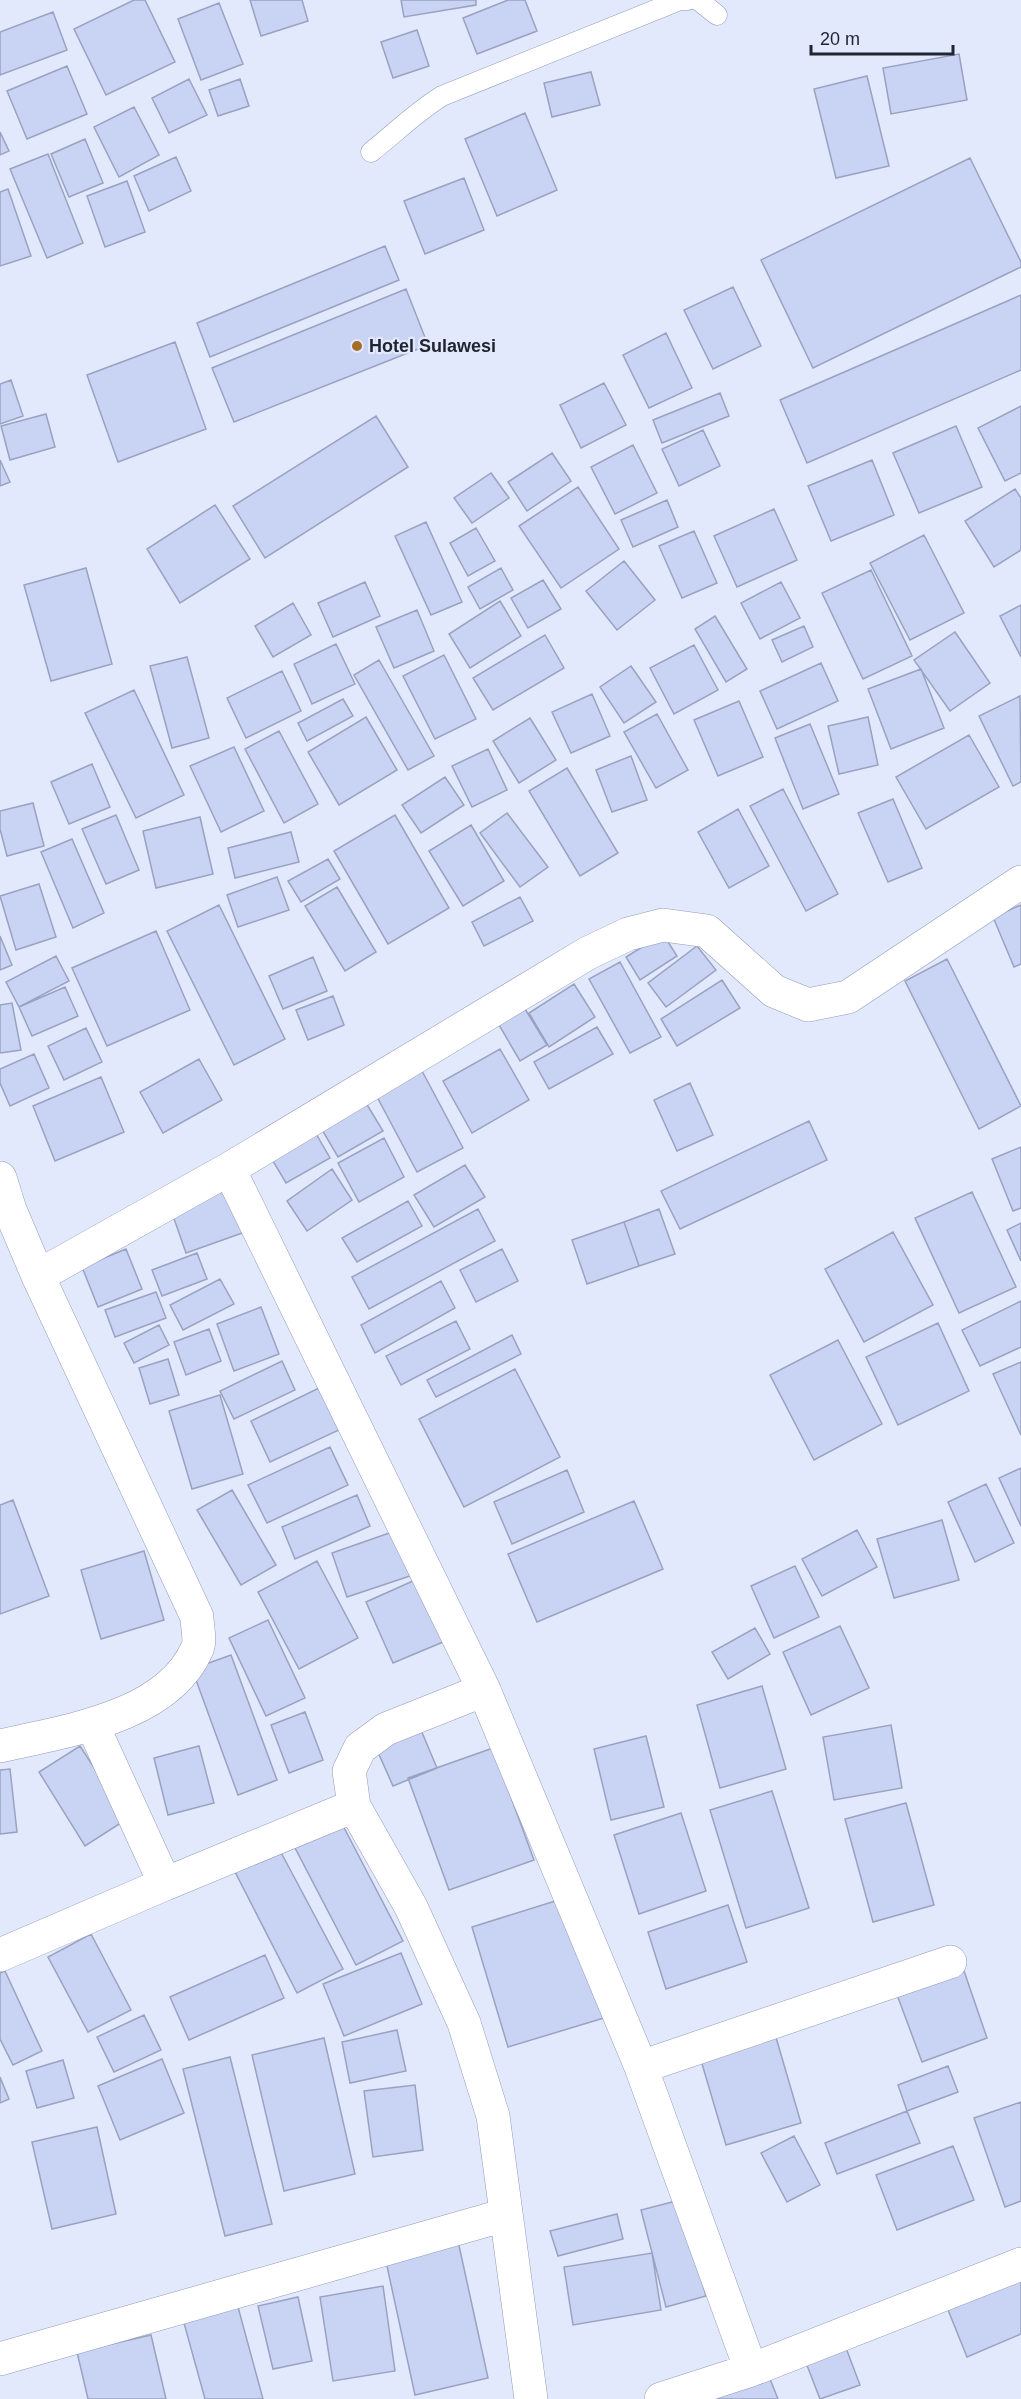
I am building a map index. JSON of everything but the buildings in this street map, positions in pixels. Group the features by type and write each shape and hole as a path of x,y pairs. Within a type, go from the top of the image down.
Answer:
{"street":[{"path":"38,1276 229,1169 588,953 628,934 663,925 707,931 774,991 808,1005 848,997 1021,882"},
{"path":"229,1169 484,1690 641,2067 751,2370"},
{"path":"0,1178 10,1210 38,1276 197,1617 198,1647 175,1682 134,1708 92,1724 0,1746"},
{"path":"484,1690 386,1729 360,1748 349,1771 354,1806 411,1907 464,2023 493,2116 531,2399"},
{"path":"92,1724 165,1884"},
{"path":"0,1955 354,1806"},
{"path":"641,2067 950,1962"},
{"path":"0,2359 505,2216"},
{"path":"661,2399 751,2370 1021,2264"}],"lane":[{"path":"371,152 403,127 420,110 442,96 680,0 688,0"},
{"path":"698,0 717,15"}],"place":[{"name":"Hotel Sulawesi","path":"357,346"}]}
